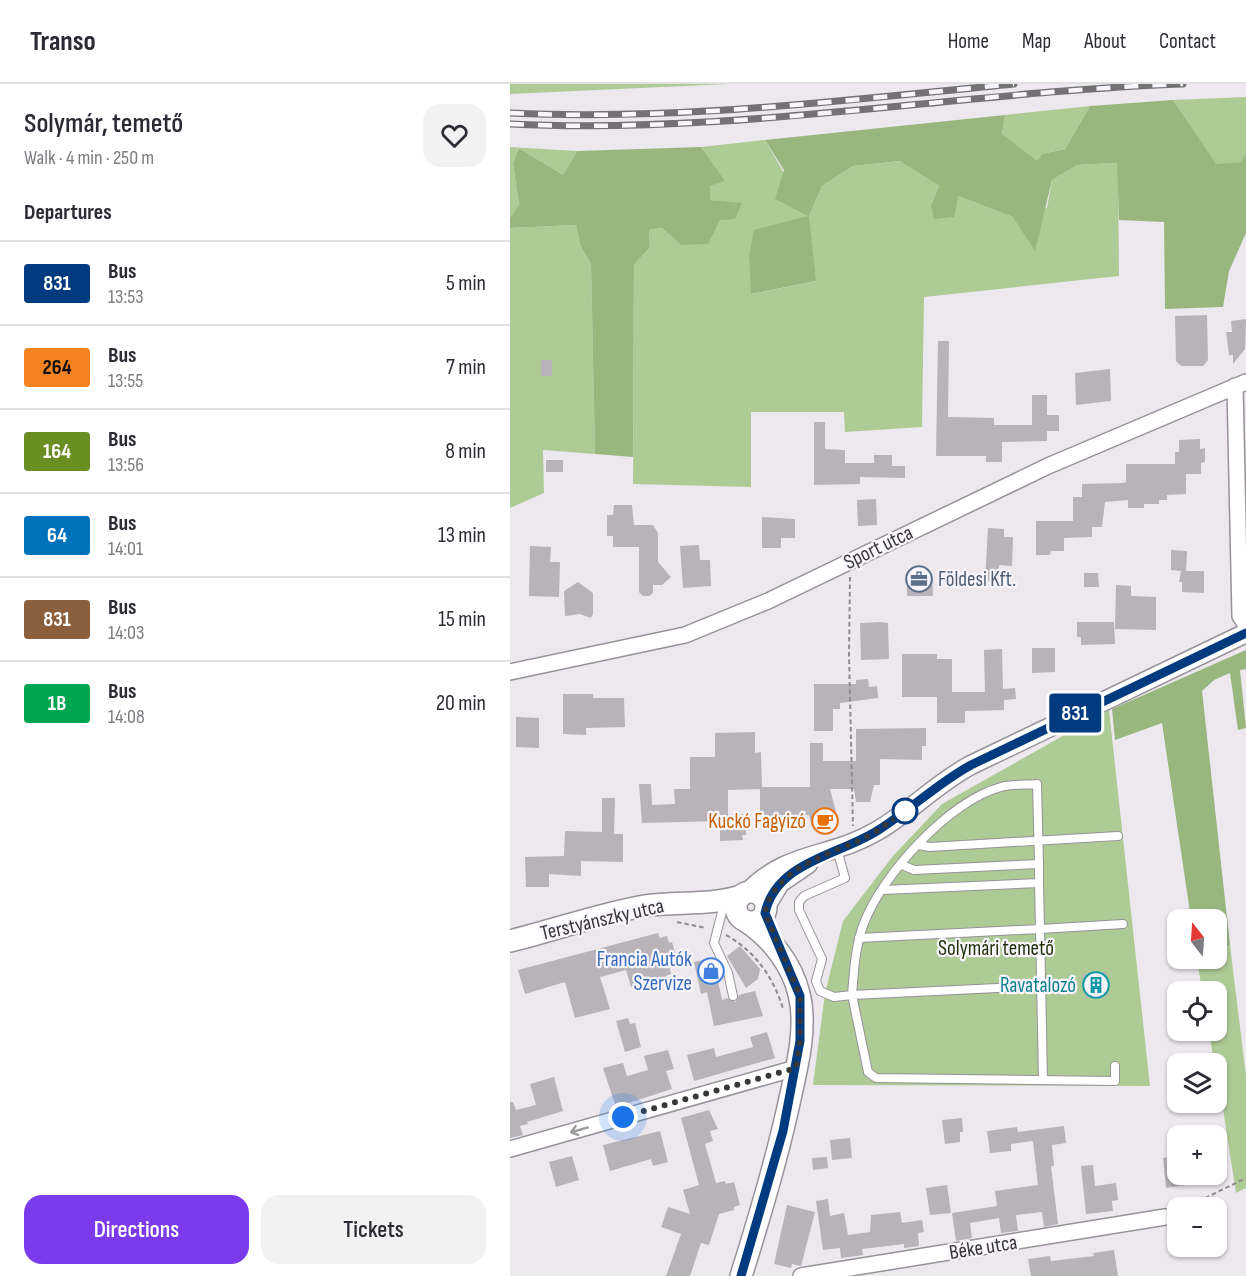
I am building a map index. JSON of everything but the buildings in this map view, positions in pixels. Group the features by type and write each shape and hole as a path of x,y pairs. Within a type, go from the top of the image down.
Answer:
{"main road":[{"name":"Terstyánszky utca","path":"510,941 643,906 667,903 694,904 743,911"},
{"path":"741,1276 767,1191 796,1068 800,1041 800,996 792,972 780,954 743,911"}],"street":[{"name":"Sport utca","path":"510,672 685,635 768,601 1048,466 1240,384 1242,472 1240,616 1246,625"},
{"path":"743,911 769,873 790,861 834,850 879,830 937,786 971,765 1246,633"},
{"path":"510,1149 796,1068"},
{"name":"Béke utca","path":"801,1276 1165,1217"}],"lane":[{"path":"1043,1080 1037,784 1002,787 982,795 940,821 874,902 859,938 852,995 868,1072 876,1078 1115,1082 1116,1066"},
{"path":"919,845 929,847 1118,836"},
{"path":"834,850 845,878 804,896 799,902 799,910 822,959 816,981 820,991 834,997 1041,986"},
{"path":"902,865 914,870 1039,864"},
{"path":"883,890 1039,883"},
{"path":"734,996 728,973 714,943 743,911"},
{"path":"859,938 1123,924"}],"path":[{"path":"848,562 850,567 849,714 853,829"},
{"path":"670,922 743,911 741,945 763,967 775,987 784,1013"},
{"path":"1207,1197 1246,1178"}],"green space":[{"path":"510,84 728,84 510,94"},
{"path":"1246,97 1246,153 1241,162 1216,165 1173,100"},
{"path":"1173,100 1216,164 1241,162 1246,153 1246,233 1229,271 1223,307 1165,309 1164,222 1119,220 1117,163 1077,165 1052,180 1035,251 1013,217 958,196 954,217 934,219 931,205 939,186 900,161 853,166 822,186 809,216 816,281 751,294 749,256 754,230 808,216 775,199 784,170 765,140 1005,115 1002,134 1037,161 1042,154 1065,149 1090,106"},
{"path":"1090,106 1065,149 1042,154 1037,162 1002,134 1005,115"},
{"path":"765,140 809,216 822,186 853,166 901,161 939,186 931,205 958,196 1013,217 1047,208 1052,180 1077,165 1118,163 1119,276 924,297 922,427 845,432 844,412 751,412 751,487 633,484 634,265 650,247 649,230 662,228 681,245 742,204 710,200 710,186 724,181 701,147","holes":["749,256 816,281 752,294"]},
{"path":"510,147 577,151 563,175 519,148 513,163 519,206 510,218"},
{"path":"701,147 725,181 710,186 710,200 742,203 735,219 720,220 708,244 681,245 662,228 649,230 650,247 634,265 633,457 595,454 591,264 580,245 576,225 510,228 510,218 519,205 513,163 519,148 563,175 577,151"},
{"path":"576,225 580,245 591,264 595,454 543,450 544,493 510,508 510,228"},
{"path":"1246,650 1246,669 1240,670 1246,728 1238,730 1230,673 1214,680 1202,691 1226,909 1190,909 1162,723 1115,740 1112,709"},
{"name":"Solymári temető","path":"1109,710 1150,1086 813,1085 825,993 843,921 893,856 942,804"},
{"path":"1227,918 1230,945 1227,946"},
{"path":"1230,945 1246,1076 1246,1188 1236,1193 1224,1113 1227,1113 1227,1053 1212,1053 1211,1041 1227,1041 1227,981 1200,981 1199,969 1227,969 1227,946"}],"railway":[{"path":"510,113 573,115 699,112 1014,84"},
{"path":"510,124 595,126 679,124 1099,88 1183,84"}],"bus line":[{"name":"831","path":"741,1276 783,1131 800,1041 800,996 792,972 780,954 777,940 765,913 766,906 780,883 798,868 879,830 954,774 1210,648 1246,633"}],"place":[{"name":"Földesi Kft.","path":"919,579"},
{"name":"Kuckó Fagyizó","path":"825,821"},
{"name":"Francia Autók Szervize","path":"711,971"},
{"name":"Ravatalozó","path":"1096,985"}],"route":[{"path":"623,1117 796,1068 800,1041 800,996 792,972 780,954 777,940 765,913 766,906 780,883 798,868 859,841 905,811"}]}
